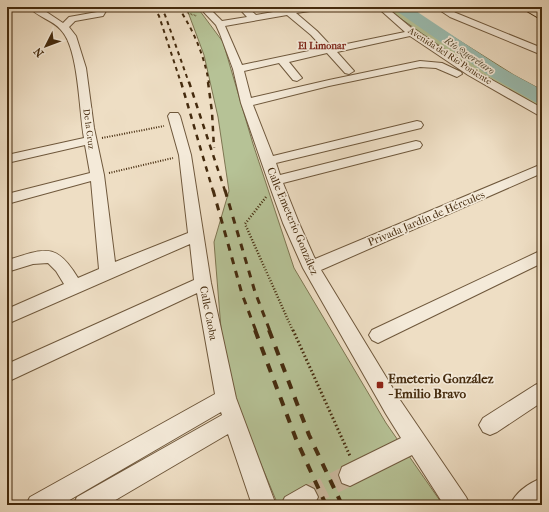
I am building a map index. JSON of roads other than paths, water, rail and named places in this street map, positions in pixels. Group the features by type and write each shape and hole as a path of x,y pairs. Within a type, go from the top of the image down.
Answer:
{"main road":[{"path":"525,7 542,17"},
{"path":"534,7 542,12"}],"street":[{"name":"De la Cruz","path":"33,7 64,27 71,36 82,68 90,140 97,176 108,272"},
{"path":"64,27 72,19 100,14 102,11 99,7"},
{"name":"Calle Emeterio González","path":"203,7 220,24 238,69 246,103 268,161 272,188 311,268 393,407 458,505"},
{"path":"242,7 254,18"},
{"path":"220,24 317,7"},
{"name":"Avenida del Río Poniente","path":"381,7 412,32 472,73 542,113"},
{"path":"439,7 453,15 542,52"},
{"path":"289,12 314,33 349,71"},
{"path":"238,69 412,32"},
{"path":"282,60 297,78"},
{"path":"246,103 329,82 420,64 438,65 457,74"},
{"name":"Calle Caoba","path":"175,120 185,155 195,236 226,398 264,505"},
{"path":"268,161 417,125"},
{"path":"7,159 90,140"},
{"path":"272,188 416,145"},
{"name":"Privada Jardín de Hércules","path":"311,268 542,168"},
{"path":"7,199 97,176"},
{"path":"7,317 108,272 195,236"},
{"path":"7,266 39,257 50,256 58,262 74,287"},
{"path":"378,335 542,256"},
{"path":"7,373 203,283"},
{"path":"490,424 542,391"},
{"path":"38,505 226,398"},
{"path":"85,505 233,420"},
{"path":"351,468 415,442"},
{"path":"522,505 542,489"}],"waterway":[{"name":"Río Querétaro","path":"400,7 494,71 542,98"}],"tunnel":[{"path":"306,497 350,475"}],"railway":[{"path":"154,7 159,16 181,83"},
{"path":"160,7 165,15 189,83"},
{"path":"178,7 198,44 209,83"},
{"path":"181,82 213,191"},
{"path":"189,82 225,191"},
{"path":"208,82 212,112 214,148"},
{"path":"213,190 242,294 256,331"},
{"path":"225,190 255,292 270,331"},
{"path":"255,330 296,439 326,505"},
{"path":"269,330 309,435 342,505"}],"place":[{"name":"Emeterio González - Emilio Bravo","path":"380,385"}],"district":[{"name":"El Limonar","path":"322,45"}]}
